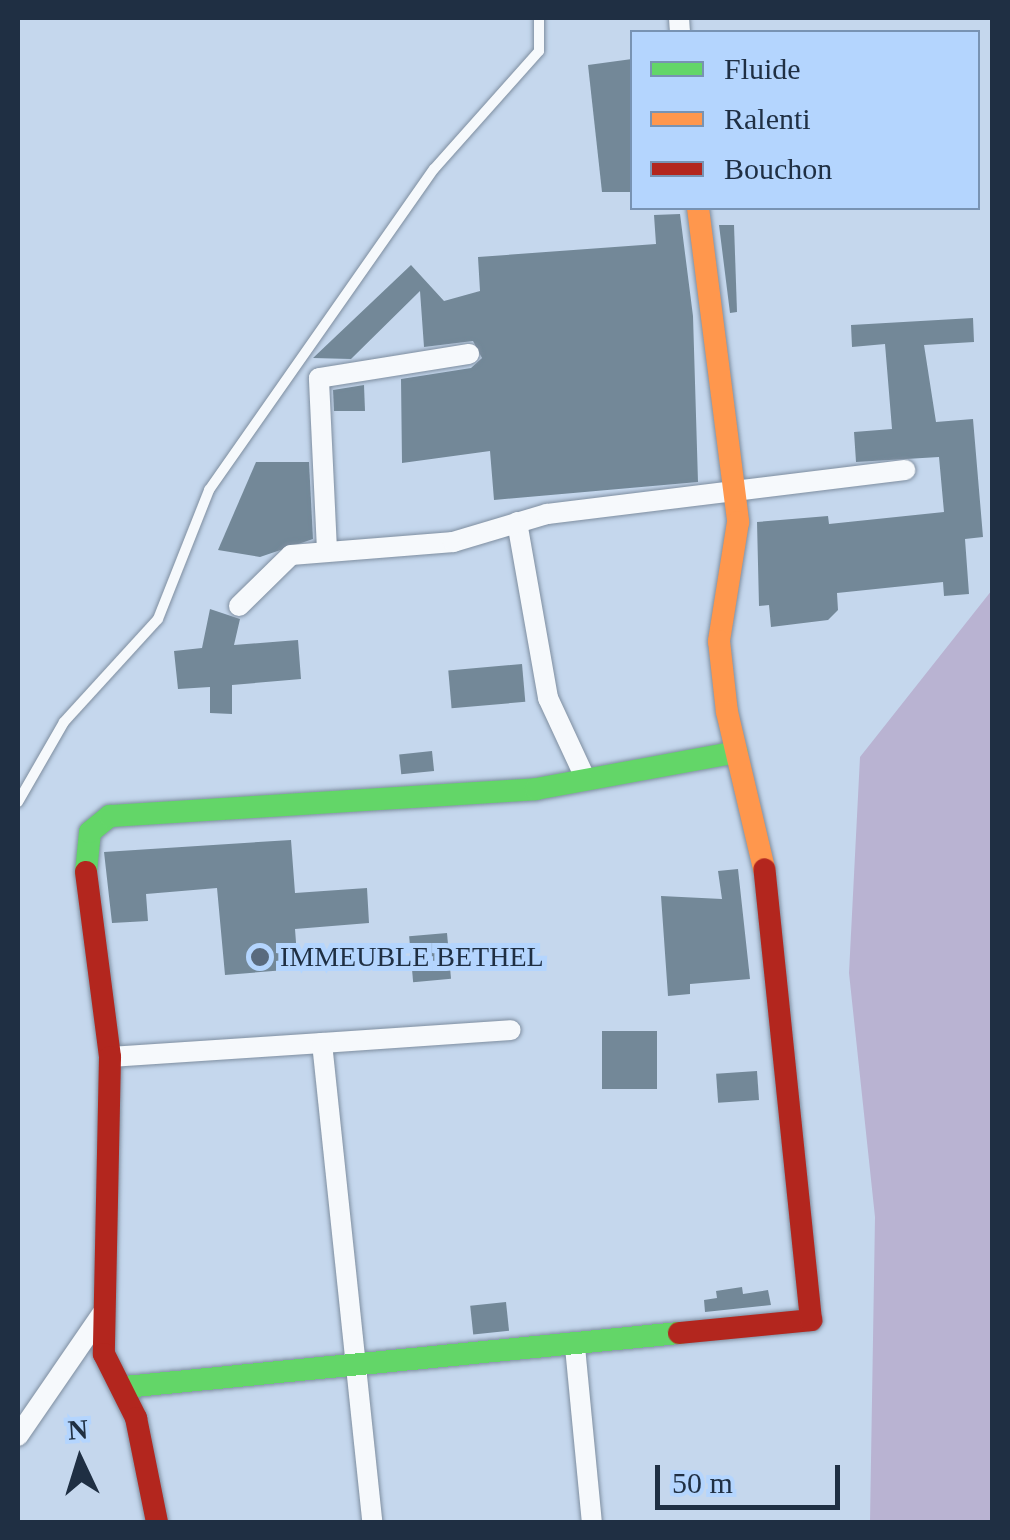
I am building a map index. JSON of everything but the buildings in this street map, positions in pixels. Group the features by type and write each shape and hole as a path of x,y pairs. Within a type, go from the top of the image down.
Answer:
{"street":[{"path":"125,1387 575,1348 811,1320 764,865 737,752 719,641 737,552 734,491 698,210"},
{"path":"327,550 319,378 468,354"},
{"path":"239,606 283,559 327,550 453,542 517,522 905,470"},
{"path":"517,522 548,698 586,780"},
{"path":"157,1522 125,1387 104,1354 110,1057 84,854 90,832 110,816 586,780 737,752"},
{"path":"110,1057 510,1030"},
{"path":"322,1043 372,1522"},
{"path":"18,1436 104,1312"},
{"path":"575,1348 592,1522"}],"lane":[{"path":"18,802 64,722 158,619 209,490 434,169 539,52 539,18"}],"shaded area":[{"path":"992,590 992,1522 870,1522 875,1217 849,973 860,757"}],"traffic: fast":[{"path":"86,872 90,832 110,816 536,789 737,752"},
{"path":"125,1387 679,1333"}],"traffic: slow":[{"path":"698,210 738,522 719,641 727,712 764,869"}],"traffic: jam":[{"path":"679,1333 811,1320 764,869"},
{"path":"86,872 110,1057 104,1354 136,1418 157,1522"}],"place":[{"name":"IMMEUBLE BETHEL","path":"260,957"}]}
